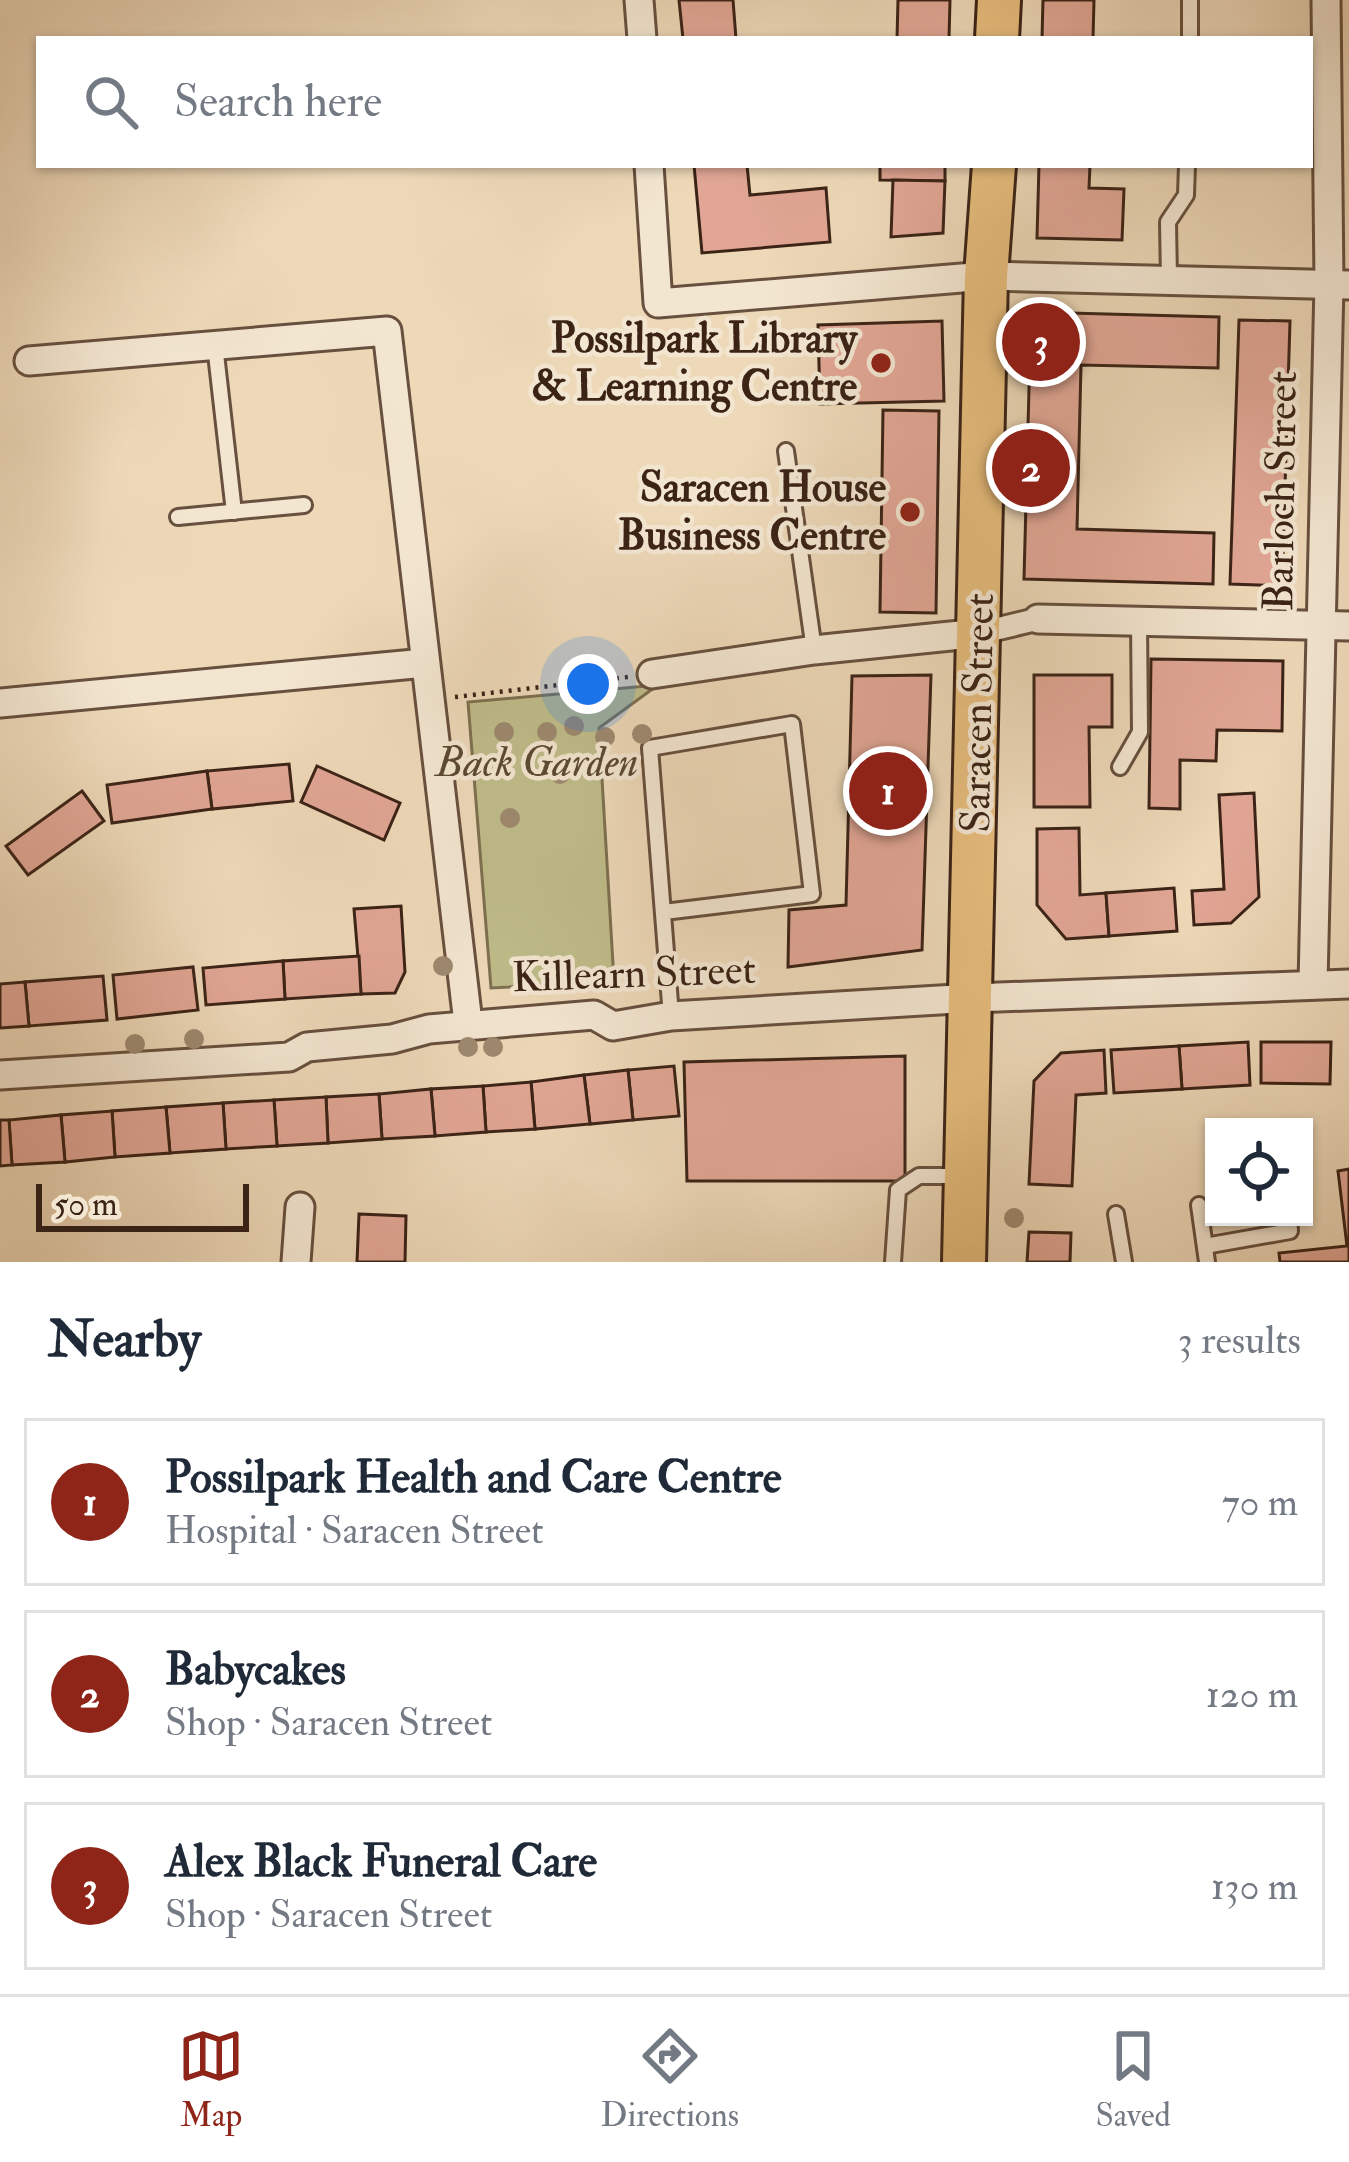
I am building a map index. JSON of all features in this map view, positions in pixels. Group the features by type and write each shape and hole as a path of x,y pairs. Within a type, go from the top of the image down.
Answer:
{"main road":[{"path":"998,36 999,0"},
{"name":"Saracen Street","path":"964,1262 986,276 994,168"}],"street":[{"path":"639,0 642,36"},
{"name":"Barloch Street","path":"1313,984 1320,625 1339,285 1318,64 1326,0"},
{"path":"650,168 658,303 986,276 1339,285"},
{"path":"29,361 387,331 468,1023"},
{"path":"652,674 814,650 980,633 1038,619 1349,626"},
{"path":"0,703 425,663"},
{"name":"Killearn Street","path":"0,1075 289,1057 307,1047 392,1039 468,1023 594,1015 613,1026 671,1016 973,998 1349,984"},
{"path":"296,1262 300,1207"}],"lane":[{"path":"1190,0 1190,36"},
{"path":"1169,280 1168,222 1186,196 1187,168"},
{"path":"215,345 234,512"},
{"path":"786,451 814,650"},
{"path":"178,518 304,505"},
{"path":"1120,767 1140,732 1138,621"},
{"path":"664,912 812,894 792,724 650,748 671,1016"},
{"path":"893,1262 898,1190 919,1176 968,1176"},
{"path":"1199,1205 1206,1254 1290,1231 1290,1226"},
{"path":"1116,1214 1124,1262"}],"path":[{"path":"432,700 652,674"}],"green space":[{"name":"Back Garden","path":"658,685 599,728 614,981 491,988 468,702"}],"building":[{"path":"679,0 733,0 736,36 683,36"},
{"path":"898,0 950,0 949,36 897,36"},
{"path":"1043,0 1094,0 1093,36 1042,36"},
{"path":"694,168 747,168 750,195 826,188 830,242 702,253"},
{"path":"880,168 945,168 945,181 880,180"},
{"path":"1039,168 1090,168 1089,188 1124,189 1122,240 1037,238"},
{"path":"893,180 945,181 943,233 891,237"},
{"path":"1031,312 1219,317 1218,368 1081,365 1077,529 1214,533 1213,584 1024,579"},
{"path":"1239,320 1290,321 1282,586 1230,584"},
{"name":"Possilpark Library & Learning Centre","path":"942,321 944,401 820,404 818,325"},
{"name":"Saracen House Business Centre","path":"883,410 939,411 936,613 880,612"},
{"path":"1151,659 1283,661 1282,731 1217,730 1216,761 1180,760 1180,809 1149,808"},
{"path":"931,675 922,950 788,967 789,910 846,905 852,676"},
{"path":"1034,675 1112,675 1112,727 1089,727 1090,807 1034,807"},
{"path":"289,764 293,801 212,809 207,771"},
{"path":"317,766 400,803 384,840 301,802"},
{"path":"207,771 212,809 112,823 107,785"},
{"path":"82,791 104,821 28,875 6,846"},
{"path":"1254,793 1259,897 1231,923 1194,925 1192,891 1224,889 1219,795"},
{"path":"1079,828 1080,895 1106,893 1109,936 1066,939 1037,905 1037,829"},
{"path":"1174,888 1177,931 1109,936 1106,893"},
{"path":"401,906 405,972 395,993 361,994 354,909"},
{"path":"359,956 361,994 285,999 283,961"},
{"path":"283,961 285,999 206,1005 203,968"},
{"path":"193,967 198,1010 117,1019 113,975"},
{"path":"103,976 107,1020 29,1026 25,982"},
{"path":"25,982 29,1026 0,1028 0,984"},
{"path":"1248,1042 1250,1085 1182,1089 1179,1046"},
{"path":"1261,1042 1331,1042 1330,1084 1261,1083"},
{"path":"1179,1046 1182,1089 1114,1093 1111,1050"},
{"path":"1104,1050 1106,1093 1076,1095 1072,1186 1029,1184 1034,1081 1061,1053"},
{"path":"905,1056 905,1181 687,1181 684,1062"},
{"path":"674,1066 679,1116 633,1120 628,1070"},
{"path":"628,1070 633,1120 590,1124 584,1075"},
{"path":"584,1075 590,1124 535,1129 531,1082"},
{"path":"531,1082 535,1129 486,1132 483,1086"},
{"path":"483,1086 486,1132 435,1136 431,1089"},
{"path":"431,1089 435,1136 382,1139 379,1094"},
{"path":"379,1094 382,1139 328,1143 326,1097"},
{"path":"326,1097 328,1143 277,1146 274,1100"},
{"path":"274,1100 277,1146 226,1149 223,1103"},
{"path":"223,1103 226,1149 170,1153 166,1107"},
{"path":"166,1107 170,1153 115,1157 112,1111"},
{"path":"112,1111 115,1157 65,1162 61,1115"},
{"path":"61,1115 65,1162 12,1165 9,1120"},
{"path":"0,1120 9,1120 12,1165 0,1166"},
{"path":"1349,1169 1349,1262 1280,1262 1279,1253 1347,1246 1338,1171"},
{"path":"359,1214 406,1216 405,1262 357,1262"},
{"path":"1029,1232 1071,1233 1070,1262 1027,1262"}],"place":[{"name":"Alex Black Funeral Care","path":"1041,342"},
{"name":"Possilpark Library & Learning Centre","path":"881,363"},
{"name":"Babycakes","path":"1031,468"},
{"name":"Saracen House Business Centre","path":"910,512"},
{"name":"Possilpark Health and Care Centre","path":"888,791"}]}
